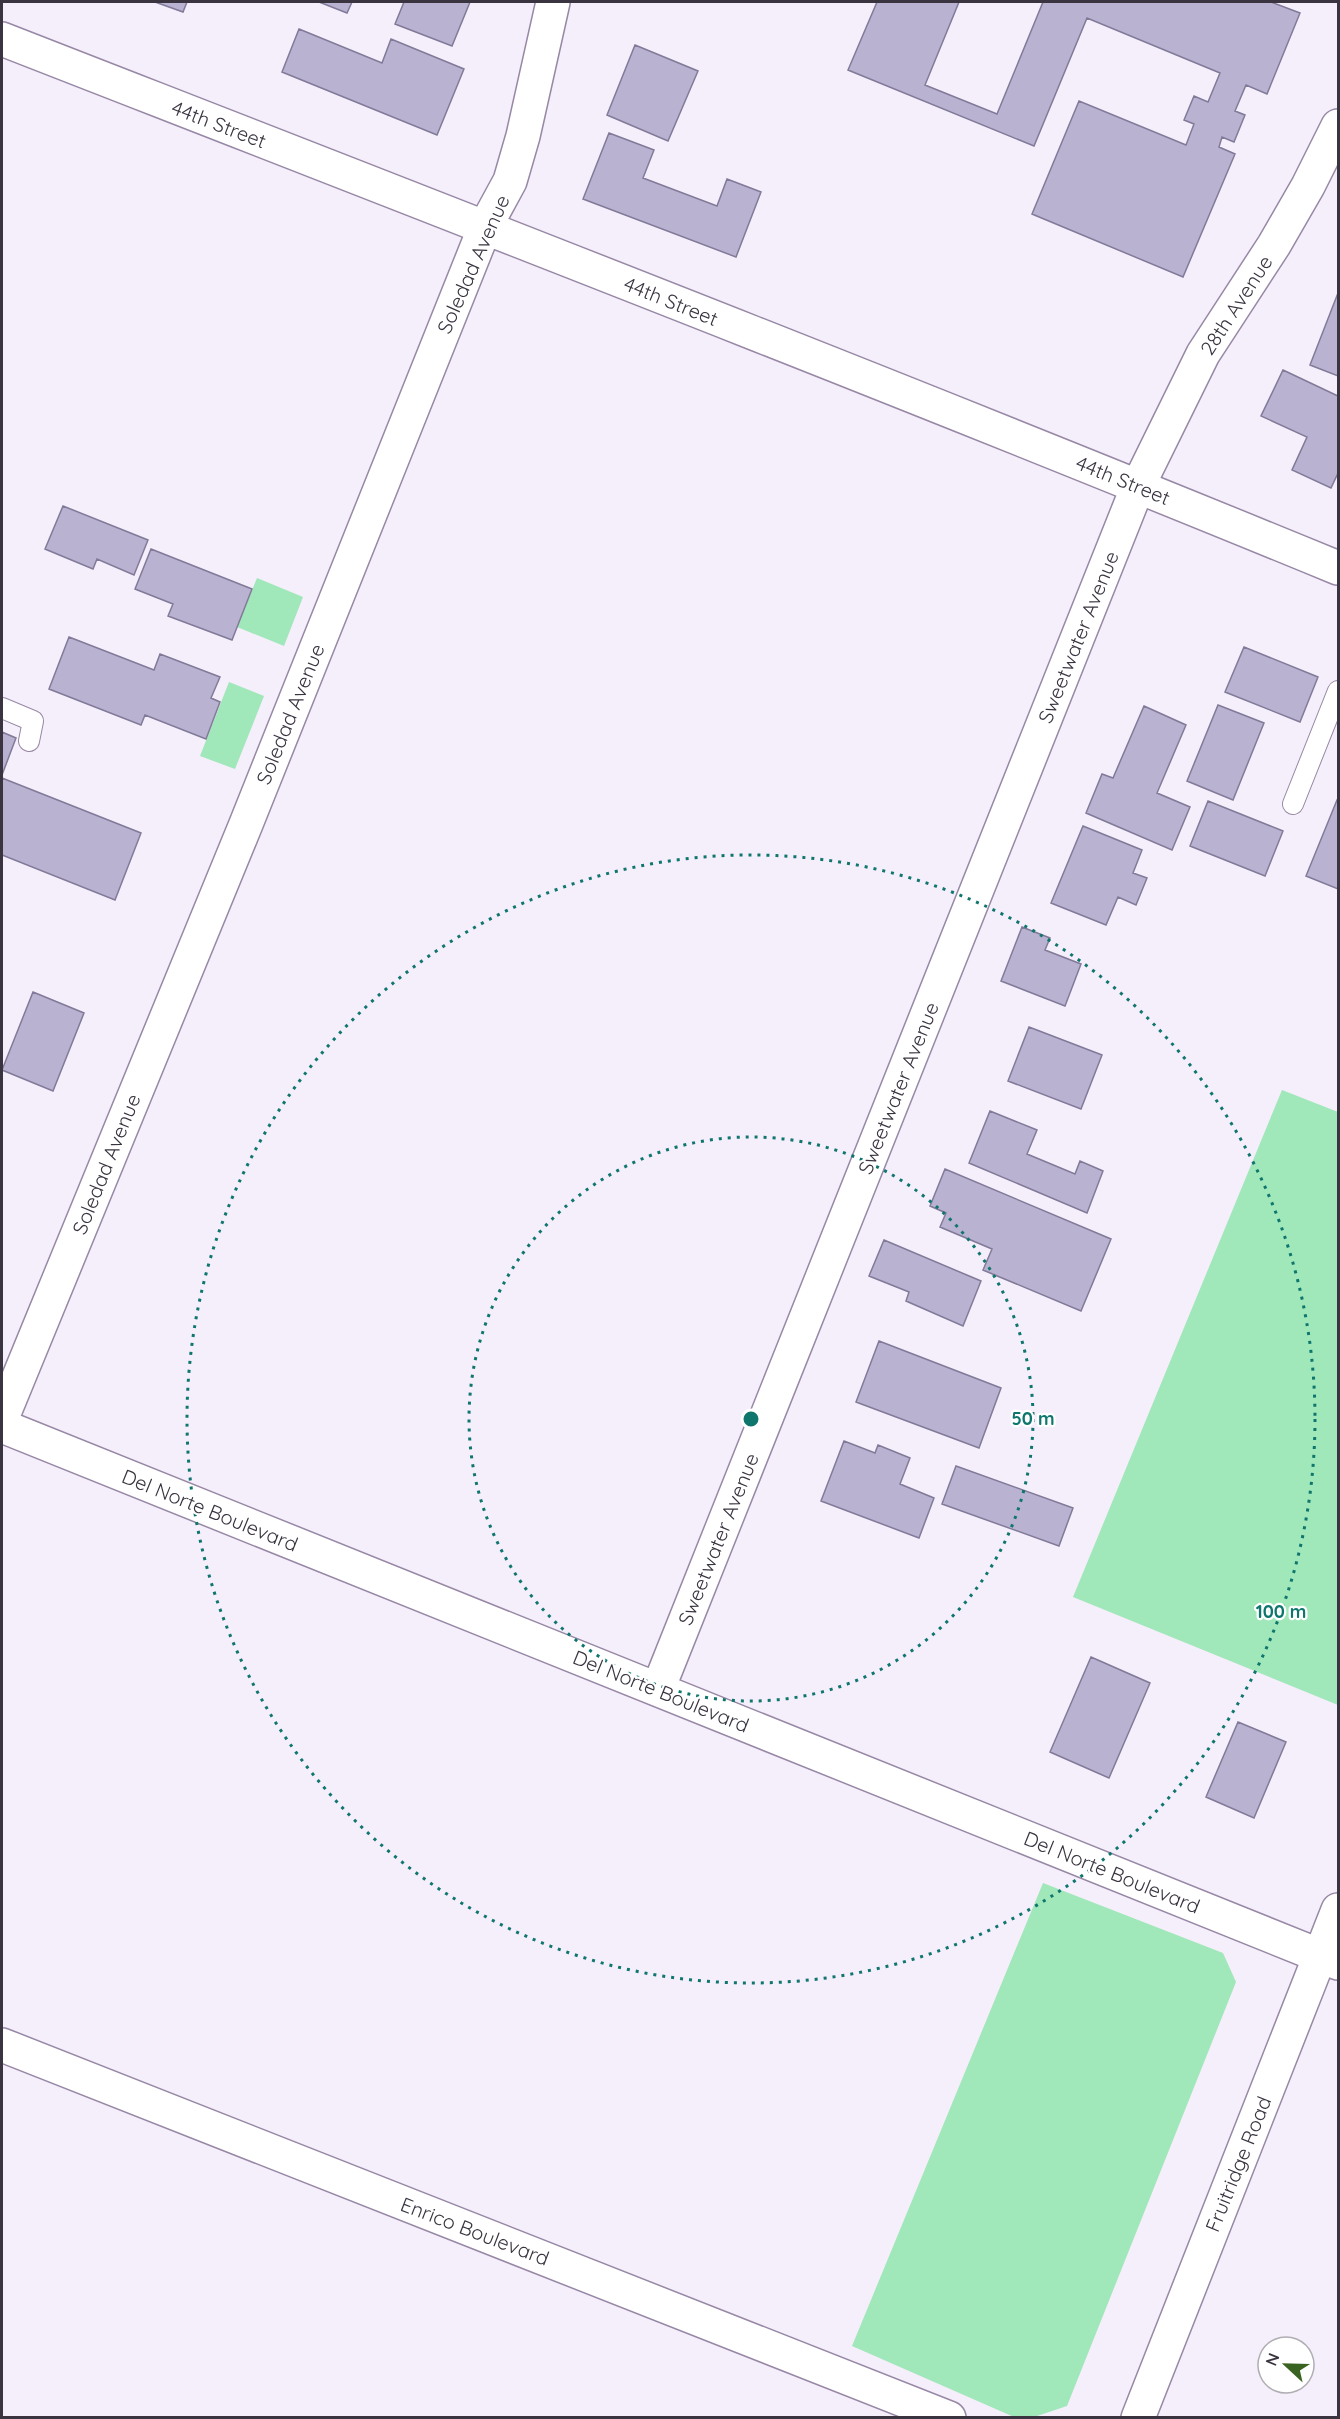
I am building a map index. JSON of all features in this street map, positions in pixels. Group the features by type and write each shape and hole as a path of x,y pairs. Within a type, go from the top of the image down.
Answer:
{"street":[{"name":"Soledad Avenue","path":"2,1419 246,824 485,227 510,181 523,136 553,2"},
{"name":"44th Street","path":"2,39 485,227 1138,486 1338,568"},
{"name":"28th Avenue","path":"1138,486 1203,354 1274,245 1308,186 1338,126"},
{"name":"Sweetwater Avenue","path":"657,1689 1138,486"},
{"name":"Del Norte Boulevard","path":"2,1426 1329,1959"},
{"name":"Fruitridge Road","path":"1138,2418 1329,1959 1338,1910"},
{"name":"Enrico Boulevard","path":"2,2045 949,2418"}],"lane":[{"path":"1293,804 1338,691"},
{"path":"2,708 33,721 29,741"}],"green space":[{"path":"257,578 303,597 284,646 237,627"},
{"path":"229,682 264,696 235,769 200,756"},
{"path":"1282,1090 1338,1112 1338,1705 1073,1597"},
{"path":"1043,1883 1223,1953 1236,1982 1067,2406 1034,2417 1014,2417 852,2346"}],"building":[{"path":"155,2 187,2 183,12"},
{"path":"319,2 352,2 347,13"},
{"path":"404,2 470,2 452,46 395,24"},
{"path":"877,2 959,2 925,85 997,114 1043,2 1271,2 1300,13 1267,94 1246,85 1235,111 1245,115 1234,142 1222,137 1219,147 1235,154 1183,277 1032,214 1079,101 1186,145 1194,124 1184,120 1194,96 1208,102 1220,73 1087,18 1034,146 848,70"},
{"path":"299,29 382,63 391,39 464,69 437,135 282,72"},
{"path":"635,45 698,71 668,141 607,115"},
{"path":"609,133 654,150 643,178 717,206 727,179 761,192 736,257 583,199"},
{"path":"1338,293 1338,376 1310,365"},
{"path":"1283,370 1338,396 1338,473 1331,488 1292,470 1307,437 1261,416"},
{"path":"63,506 148,540 134,575 97,559 93,569 45,549"},
{"path":"151,549 252,589 232,640 168,616 173,604 135,589"},
{"path":"69,637 154,670 160,654 220,677 211,698 220,702 206,739 145,715 141,725 49,689"},
{"path":"1244,647 1318,677 1300,722 1225,692"},
{"path":"1218,705 1264,723 1233,800 1187,781"},
{"path":"1144,706 1186,725 1157,793 1190,807 1172,850 1086,813 1102,774 1113,778"},
{"path":"2,732 16,738 2,775"},
{"path":"2,778 141,833 115,900 2,855"},
{"path":"1208,801 1283,831 1265,876 1190,846"},
{"path":"1338,801 1338,889 1306,876"},
{"path":"1083,826 1142,850 1133,873 1147,878 1136,905 1118,897 1106,925 1051,903"},
{"path":"1022,927 1050,938 1045,950 1081,964 1065,1006 1001,981"},
{"path":"33,992 84,1013 53,1091 2,1070"},
{"path":"1029,1027 1102,1055 1081,1109 1008,1081"},
{"path":"990,1111 1037,1130 1027,1154 1075,1174 1080,1161 1103,1171 1087,1213 969,1163"},
{"path":"945,1169 1111,1239 1081,1311 983,1270 992,1249 940,1227 946,1213 930,1206"},
{"path":"884,1240 981,1281 963,1326 906,1301 909,1292 869,1276"},
{"path":"879,1341 1001,1388 979,1448 856,1402"},
{"path":"844,1441 875,1453 878,1445 910,1458 900,1484 934,1498 919,1538 821,1501"},
{"path":"956,1466 1073,1508 1059,1546 942,1504"},
{"path":"1091,1657 1150,1683 1109,1778 1050,1752"},
{"path":"1238,1722 1286,1742 1254,1818 1206,1797"}]}
